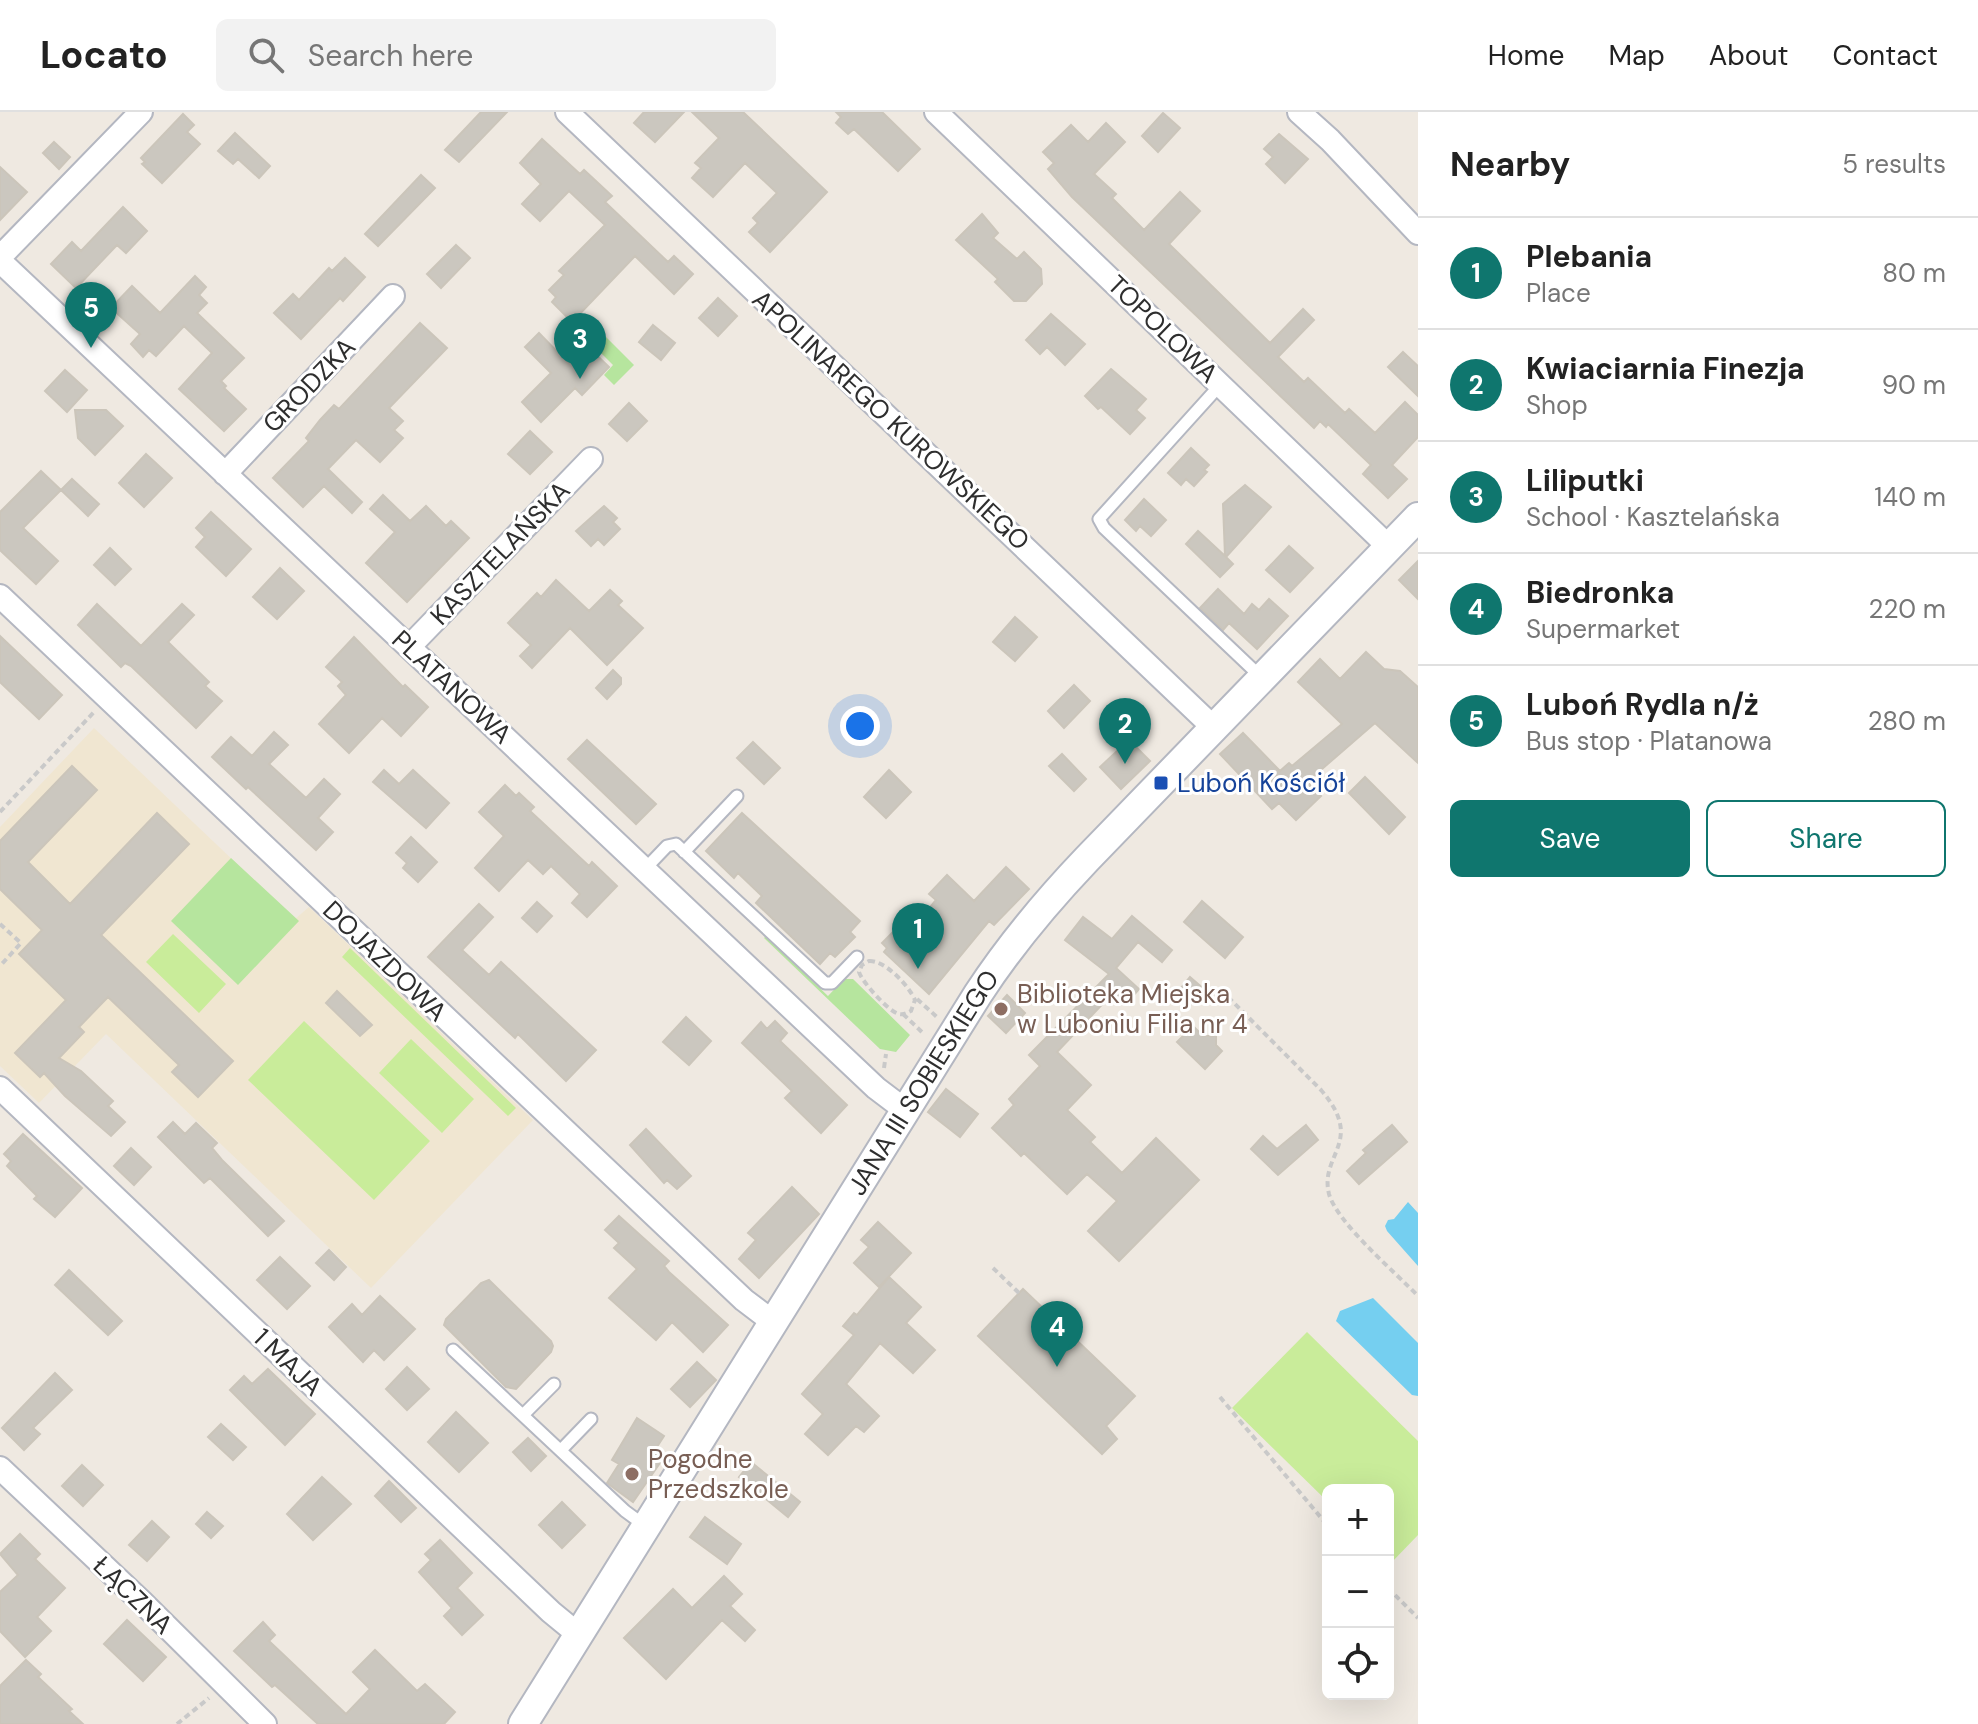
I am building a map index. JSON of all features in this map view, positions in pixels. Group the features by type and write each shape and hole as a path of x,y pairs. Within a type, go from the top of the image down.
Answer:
{"street":[{"path":"0,259 141,112"},
{"name":"APOLINAREGO KUROWSKIEGO","path":"567,112 1214,728"},
{"name":"TOPOLOWA","path":"936,112 1389,547"},
{"path":"1299,112 1330,140 1418,233"},
{"name":"PLATANOWA","path":"0,259 876,1088 905,1110"},
{"name":"GRODZKA","path":"225,474 393,296"},
{"name":"KASZTELAŃSKA","path":"409,647 591,459"},
{"name":"JANA III SOBIESKIEGO","path":"523,1724 978,994 1025,928 1077,869 1418,517"},
{"name":"DOJAZDOWA","path":"0,596 720,1278 773,1322"},
{"name":"1 MAJA","path":"0,1088 551,1612 579,1635"},
{"name":"ŁĄCZNA","path":"0,1468 265,1724"}],"lane":[{"path":"1221,384 1099,519 1104,528 1262,678"},
{"path":"684,852 737,796"},
{"path":"645,869 670,844 676,844 822,981 832,983 857,957"},
{"path":"453,1350 625,1511 646,1526"},
{"path":"524,1414 554,1384"},
{"path":"561,1450 591,1419"}],"path":[{"path":"0,812 101,705"},
{"path":"0,924 21,943 0,966"},
{"path":"931,1040 903,1014 894,1012 864,982 860,975 862,965 873,960 881,963 942,1022"},
{"path":"1221,990 1321,1090 1335,1109 1340,1121 1341,1145 1328,1185 1334,1206 1418,1296"},
{"path":"903,1014 911,1011 915,998"},
{"path":"993,1268 1019,1293"},
{"path":"1220,1397 1322,1519"},
{"path":"1394,1594 1418,1618"},
{"path":"177,1724 224,1684"}],"shaded area":[{"path":"94,728 295,919 309,907 533,1120 371,1288 106,1034 39,1103 0,1066 0,827"}],"green space":[{"path":"600,331 634,365 614,385 604,375 613,365 590,342"},
{"path":"231,858 299,921 238,985 171,921"},
{"path":"173,934 226,984 199,1013 146,962"},
{"path":"766,936 828,996 844,979 853,979 910,1035 896,1052 880,1049 764,938"},
{"path":"350,948 516,1108 508,1116 342,957"},
{"path":"304,1021 430,1141 374,1200 248,1080"},
{"path":"411,1039 474,1099 442,1133 379,1073"},
{"path":"1307,1332 1418,1441 1418,1535 1394,1560 1394,1484 1322,1484 1322,1496 1232,1408"}],"water":[{"path":"1408,1202 1418,1213 1418,1266 1385,1226"},
{"path":"1373,1298 1418,1343 1418,1396 1412,1395 1336,1321 1340,1311"}],"building":[{"path":"481,112 507,112 459,162 445,150"},
{"path":"644,112 684,112 655,142 634,123"},
{"path":"692,112 743,112 827,192 770,252 749,232 758,223 753,218 777,193 745,163 713,197 692,178 701,168 695,163 719,138"},
{"path":"836,112 882,112 920,149 898,171 854,129 848,134 836,123 841,117"},
{"path":"1163,113 1180,128 1158,152 1142,136"},
{"path":"183,114 194,125 187,132 200,144 162,183 142,164 145,162 141,158"},
{"path":"1106,123 1125,142 1094,174 1116,194 1112,198 1144,230 1180,192 1200,211 1169,244 1270,343 1303,309 1314,320 1278,357 1304,382 1308,378 1345,413 1349,409 1375,433 1405,402 1418,415 1418,437 1392,465 1407,479 1388,498 1363,474 1371,465 1328,424 1326,427 1320,421 1314,428 1072,197 1048,169 1054,163 1043,152 1071,125 1088,142"},
{"path":"235,133 270,166 259,178 238,159 233,164 218,151"},
{"path":"1279,134 1308,159 1285,183 1266,164 1273,157 1264,149"},
{"path":"542,139 580,174 584,170 612,196 605,202 668,262 674,256 693,274 674,294 635,256 572,322 552,302 556,297 549,290 564,275 559,271 605,225 569,191 540,221 522,204 541,184 520,163"},
{"path":"54,142 70,157 59,169 43,153"},
{"path":"0,167 27,192 0,220"},
{"path":"421,175 435,188 378,246 365,234"},
{"path":"123,207 147,231 126,253 117,245 76,288 51,264 72,242 81,251"},
{"path":"982,214 998,233 993,238 1017,259 1024,252 1041,269 1042,284 1026,301 1014,301 995,282 998,279 956,240"},
{"path":"456,245 470,258 441,288 427,274"},
{"path":"345,258 365,277 301,339 274,313 293,294 299,300 329,268 332,271"},
{"path":"195,276 206,287 199,295 207,303 197,313 244,358 221,381 226,386 224,388 246,409 224,431 179,389 212,353 184,326 156,356 149,350 143,357 131,344 140,334 111,308 132,286 160,313"},
{"path":"718,298 737,316 718,336 699,318"},
{"path":"1051,314 1085,344 1065,365 1047,347 1040,354 1026,340"},
{"path":"420,323 447,348 389,408 403,421 394,430 403,438 380,462 356,440 328,469 362,502 352,513 324,486 303,507 273,478 309,441 306,438 334,405 339,409"},
{"path":"653,325 675,343 661,360 639,342"},
{"path":"539,333 568,363 585,344 609,367 582,395 575,388 541,422 522,402 551,373 525,347"},
{"path":"1403,352 1418,366 1418,396 1388,367"},
{"path":"1111,369 1146,399 1136,410 1145,418 1130,434 1085,396"},
{"path":"65,370 87,390 67,412 45,391"},
{"path":"629,403 647,421 627,441 609,424"},
{"path":"75,410 106,410 123,426 95,455 78,438"},
{"path":"530,431 552,452 530,474 508,454"},
{"path":"1191,448 1209,465 1204,470 1207,472 1194,486 1186,479 1181,485 1168,473"},
{"path":"146,454 172,478 144,507 119,483"},
{"path":"41,471 61,490 23,528 58,561 36,584 0,550 0,512"},
{"path":"72,479 99,504 88,516 61,490"},
{"path":"1245,485 1271,507 1226,557 1233,564 1220,577 1186,544 1198,531 1225,556 1223,504"},
{"path":"383,495 410,521 426,506 446,526 451,521 469,538 407,602 366,563 395,532 370,509"},
{"path":"1144,499 1166,520 1151,536 1140,526 1136,531 1125,520"},
{"path":"604,506 617,518 613,522 620,529 604,545 598,539 591,546 576,531"},
{"path":"211,512 251,549 226,576 196,547 205,537 196,528"},
{"path":"1289,546 1313,568 1290,592 1266,570"},
{"path":"110,548 131,569 115,585 94,565"},
{"path":"1418,561 1418,599 1399,580"},
{"path":"280,568 304,591 277,619 253,597"},
{"path":"556,580 589,611 610,590 622,601 618,605 643,628 607,665 570,628 532,668 520,656 531,645 508,623 537,593 541,597"},
{"path":"1218,589 1244,614 1252,604 1259,610 1269,599 1288,616 1257,649 1229,623 1223,630 1200,608"},
{"path":"97,604 141,646 182,604 194,615 168,642 209,682 205,686 222,701 196,728 131,666 125,663 121,667 78,625"},
{"path":"1015,617 1037,637 1015,661 993,642"},
{"path":"0,636 62,695 39,719 0,682"},
{"path":"354,637 403,687 405,685 428,707 401,736 382,718 349,753 319,724 346,695 338,686 342,682 326,667"},
{"path":"1366,652 1384,669 1400,671 1418,687 1418,763 1375,723 1307,782 1321,796 1296,820 1279,803 1272,809 1220,754 1243,733 1280,771 1289,763 1292,766 1342,724 1298,682 1320,659 1340,679"},
{"path":"613,670 621,678 621,684 607,699 596,688"},
{"path":"1074,685 1090,701 1064,728 1048,711"},
{"path":"274,732 288,745 269,764 306,798 324,779 340,794 318,818 333,832 316,850 212,757 231,737 252,756"},
{"path":"587,740 656,804 636,824 568,759"},
{"path":"1129,740 1150,761 1121,789 1100,767"},
{"path":"753,742 780,768 764,784 737,758"},
{"path":"1062,754 1086,779 1074,791 1049,766"},
{"path":"72,766 97,790 28,862 70,904 157,813 189,844 101,935 233,1061 198,1097 172,1072 179,1065 108,997 79,1027 84,1032 59,1058 81,1071 113,1101 108,1106 125,1122 111,1136 44,1073 40,1077 15,1053 66,1000 19,954 42,930 0,889 0,841"},
{"path":"384,770 399,784 413,770 449,803 426,828 373,782"},
{"path":"889,770 911,792 886,818 864,797"},
{"path":"1365,777 1405,817 1389,834 1349,793"},
{"path":"505,785 534,807 530,811 589,866 592,862 617,886 587,917 572,903 580,894 551,866 543,874 528,860 499,891 475,868 504,836 479,812"},
{"path":"742,813 860,921 850,932 855,937 835,957 830,953 820,964 756,903 762,896 738,873 734,878 706,851"},
{"path":"411,837 437,862 418,882 403,868 407,863 396,853"},
{"path":"1006,867 1029,889 994,925 989,921 929,994 884,952 887,948 882,943 896,929 905,938 936,900 929,894 947,875 974,901"},
{"path":"1202,901 1243,937 1225,958 1184,922"},
{"path":"537,902 552,916 537,932 522,918"},
{"path":"479,904 493,917 462,950 489,975 501,962 596,1050 566,1081 518,1034 515,1038 428,957"},
{"path":"1132,916 1172,950 1162,962 1138,942 1116,968 1139,989 1126,1004 1113,993 1057,1052 1091,1085 1067,1110 1095,1137 1090,1142 1122,1173 1156,1138 1199,1180 1119,1261 1088,1231 1117,1201 1087,1174 1067,1194 992,1128 1014,1105 1009,1099 1040,1066 1029,1055 1109,974 1065,940 1083,917 1112,939"},
{"path":"1190,977 1204,989 1190,1005 1177,993"},
{"path":"337,991 372,1025 360,1036 326,1003"},
{"path":"1007,995 1025,1013 1006,1033 988,1016"},
{"path":"686,1017 711,1041 689,1065 663,1042"},
{"path":"775,1021 787,1033 780,1041 847,1105 821,1133 785,1098 792,1091 742,1043 761,1022 767,1029"},
{"path":"1193,1026 1203,1036 1216,1036 1216,1045 1222,1051 1205,1069 1177,1042"},
{"path":"946,1089 978,1114 960,1137 928,1112"},
{"path":"173,1122 185,1134 196,1123 217,1143 212,1148 222,1160 284,1221 268,1236 210,1178 204,1183 158,1137"},
{"path":"1306,1125 1318,1140 1278,1175 1251,1149 1263,1136 1277,1149"},
{"path":"1392,1125 1407,1142 1359,1184 1347,1171 1366,1153 1363,1150"},
{"path":"646,1129 691,1176 677,1189 667,1180 664,1183 630,1145"},
{"path":"23,1134 82,1188 55,1217 34,1199 37,1196 7,1166 11,1161 4,1154"},
{"path":"131,1148 151,1167 134,1185 114,1166"},
{"path":"792,1187 819,1214 759,1278 739,1259 756,1240 748,1233"},
{"path":"619,1216 669,1261 664,1266 669,1272 728,1325 703,1352 672,1322 656,1340 609,1298 637,1269 614,1248 619,1243 605,1230"},
{"path":"878,1222 911,1253 879,1287 854,1263 869,1247 861,1240"},
{"path":"329,1250 346,1267 334,1280 316,1263"},
{"path":"280,1257 310,1286 287,1309 257,1280"},
{"path":"69,1270 122,1321 108,1335 55,1285"},
{"path":"889,1277 921,1307 906,1323 935,1350 913,1373 880,1343 846,1384 879,1416 864,1432 856,1426 828,1455 805,1434 823,1414 802,1394 854,1335 843,1326 854,1313 857,1315"},
{"path":"489,1280 553,1346 516,1389 506,1387 444,1325 446,1319 481,1283"},
{"path":"1023,1289 1135,1396 1106,1426 1117,1439 1102,1454 978,1336"},
{"path":"380,1296 415,1329 384,1360 374,1350 363,1362 329,1327 352,1304 362,1315"},
{"path":"697,1362 716,1380 690,1407 671,1389"},
{"path":"407,1367 429,1389 407,1410 386,1389"},
{"path":"268,1369 315,1414 285,1445 230,1390 244,1376 252,1384"},
{"path":"55,1373 72,1390 33,1428 40,1434 24,1450 2,1428"},
{"path":"456,1412 488,1443 459,1472 428,1442"},
{"name":"Pogodne Przedszkole","path":"637,1418 664,1436 653,1453 662,1460 633,1502 607,1483 619,1464 612,1460"},
{"path":"221,1424 246,1447 233,1460 208,1437"},
{"path":"528,1438 546,1456 531,1471 513,1452"},
{"path":"751,1462 800,1502 788,1517 739,1477"},
{"path":"82,1465 103,1485 83,1506 62,1486"},
{"path":"322,1477 351,1504 313,1540 287,1514"},
{"path":"389,1481 416,1508 401,1522 375,1496"},
{"path":"562,1502 585,1525 562,1548 539,1525"},
{"path":"207,1512 223,1526 211,1538 196,1524"},
{"path":"705,1517 741,1544 727,1564 690,1537"},
{"path":"152,1521 169,1537 147,1561 129,1545"},
{"path":"20,1534 40,1554 35,1559 65,1588 37,1617 51,1631 25,1657 0,1631 0,1592 18,1575 0,1554"},
{"path":"440,1540 472,1573 457,1588 483,1615 462,1635 444,1616 452,1608 419,1572 431,1560 425,1554"},
{"path":"724,1576 742,1594 730,1606 755,1630 745,1641 722,1620 666,1679 624,1638 673,1589 692,1608"},
{"path":"127,1620 166,1657 143,1681 104,1644"},
{"path":"263,1622 275,1635 269,1641 346,1714 370,1689 353,1672 375,1650 417,1691 425,1684 455,1712 444,1724 318,1724 234,1651"},
{"path":"26,1660 83,1724 0,1724 0,1686"}],"place":[{"name":"Luboń Rydla n/ż","path":"91,348"},
{"name":"Liliputki","path":"580,379"},
{"name":"Kwiaciarnia Finezja","path":"1125,764"},
{"name":"Luboń Kościół","path":"1161,783"},
{"name":"Plebania","path":"918,969"},
{"name":"Biblioteka Miejska w Luboniu Filia nr 4","path":"1001,1009"},
{"name":"Biedronka","path":"1057,1367"},
{"name":"Pogodne Przedszkole","path":"632,1474"}]}
